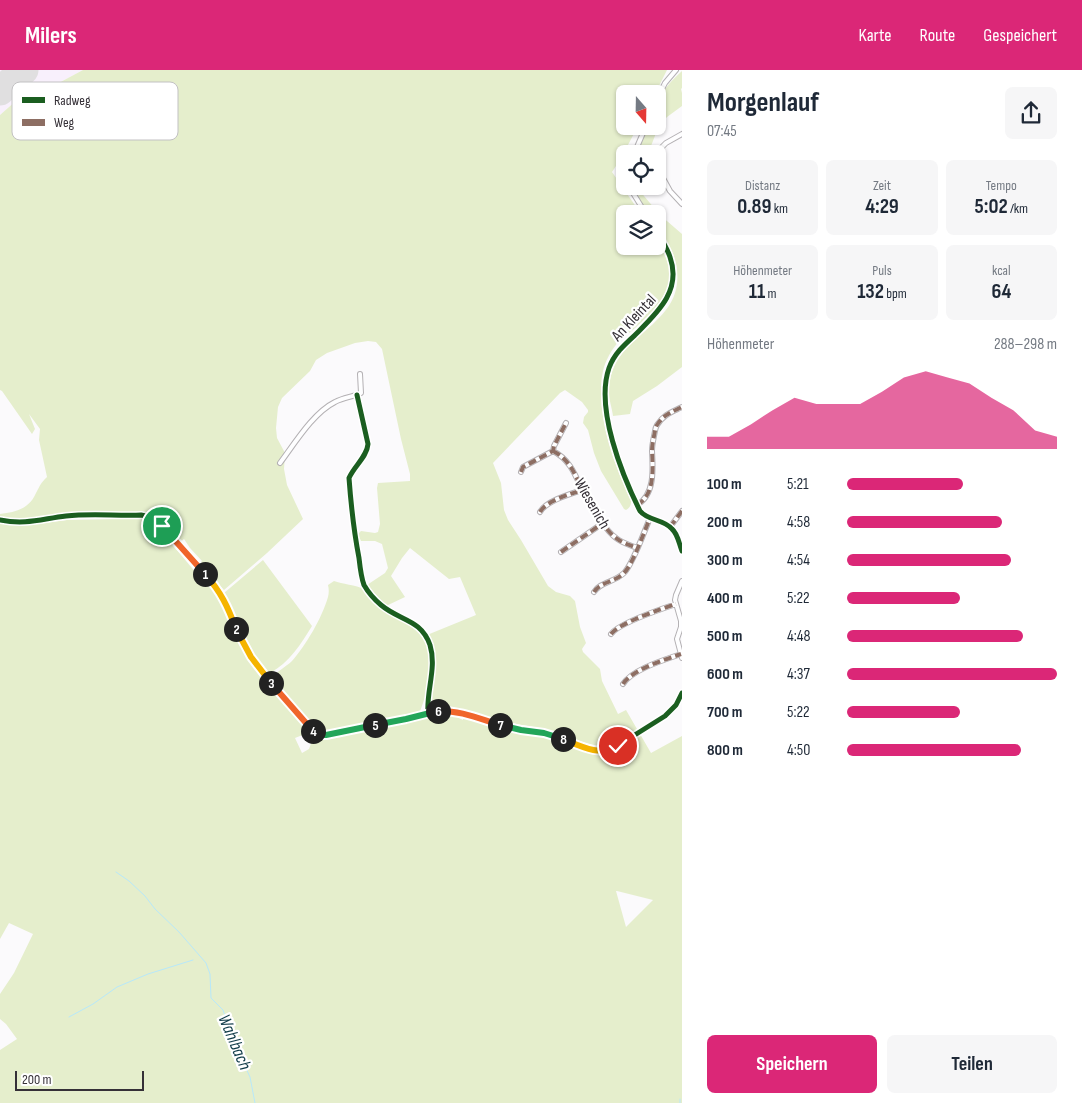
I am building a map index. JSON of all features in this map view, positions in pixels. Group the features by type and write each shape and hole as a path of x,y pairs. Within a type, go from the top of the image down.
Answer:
{"street":[{"path":"665,85 676,70"},
{"path":"664,145 682,134"},
{"path":"666,184 682,204"},
{"name":"An Kleintal","path":"636,505 613,442 606,402 606,385 610,366 616,355 660,310 670,294 673,280 671,260 666,247"},
{"path":"280,463 304,431 326,408 337,400 361,393 360,374"},
{"path":"357,395 368,448 366,454 349,478 362,576 365,586 377,602 420,628 424,633 430,646 432,659 427,704 428,714"},
{"path":"682,407 668,413 656,426 652,449 653,461 650,486 645,498 636,505 642,514 670,527 676,534 682,551"},
{"path":"520,472 523,467 552,451 566,423"},
{"name":"Wiesenich","path":"552,451 563,457 571,466 589,503 616,538 637,548"},
{"path":"540,512 542,508 560,498 582,490"},
{"path":"670,527 682,511"},
{"path":"0,520 19,522 67,516 150,516 158,522 215,585 251,657 314,733 334,734 447,710 521,730 544,733 594,750 605,751 614,748 665,716 676,705 682,693"},
{"path":"594,592 597,587 624,574 650,518"},
{"path":"561,552 603,523"},
{"path":"623,684 626,679 646,667 681,656 677,639 681,621 676,604 676,595 682,581"},
{"path":"611,634 614,630 676,604"}],"shaded area":[{"path":"0,70 83,70 61,82 12,82 12,104 0,115"}],"green space":[{"path":"83,70 667,70 660,85 616,85 616,135 633,135 628,145 616,145 616,166 612,172 616,178 616,195 628,195 635,205 616,205 616,255 665,255 670,272 666,291 656,307 639,325 619,341 605,363 602,376 601,390 606,434 631,501 630,506 626,510 624,509 601,471 588,430 583,423 588,410 582,402 565,390 493,463 501,483 504,510 508,520 548,586 556,592 570,596 575,601 580,627 586,643 582,649 583,652 600,669 602,681 618,714 626,710 637,729 611,747 595,747 541,729 518,726 465,711 444,707 430,709 434,680 434,662 431,644 427,635 476,615 460,577 449,579 410,548 391,576 405,597 386,606 367,585 385,573 388,568 382,544 375,541 361,541 358,534 361,531 378,532 380,524 378,483 410,481 382,349 376,342 355,343 327,353 316,360 310,371 282,398 278,407 277,438 285,453 284,469 287,485 303,519 224,590 199,564 202,561 184,539 179,543 171,543 202,580 210,582 215,587 246,654 310,732 295,738 302,753 309,749 313,738 342,737 343,735 439,713 453,714 463,720 463,717 610,756 612,752 640,734 651,753 682,736 682,1103 0,1103 0,1050 17,1039 0,1019 0,994 14,973 33,934 9,923 0,939 0,522 22,526 67,520 121,519 123,514 52,515 32,520 0,518 0,514 17,511 30,503 47,477 39,440 40,429 29,414 35,429 32,434 0,390 0,115 12,104 12,140 178,140 178,82 61,82","holes":["616,891 653,900 626,927"]},
{"path":"682,71 682,106 666,118 666,88"},
{"path":"644,135 655,135 651,145 640,145"},
{"path":"638,195 643,195 652,205 642,205"},
{"path":"666,220 682,234 682,367 633,401 630,414 613,416 609,393 610,381 617,361 622,353 666,310 677,287 677,269 666,241"},
{"path":"263,560 312,626 289,658 270,673 266,673 249,652 224,593"},
{"path":"334,581 364,589 380,608 415,627 425,638 431,659 426,694 419,714 323,733 314,730 272,679 273,676 292,661 308,639 325,605 329,594 328,585"}],"waterway":[{"name":"Wahlbach","path":"116,872 145,896 206,963 210,974 211,998 223,1010 236,1048 250,1077 255,1103"},
{"name":"Wahlbach","path":"69,1017 93,1004 117,987 148,974 193,960"}],"runway":[{"path":"0,91 24,70"}],"marked path":[{"path":"637,505 647,495 652,481 652,447 656,426 665,416 682,407"},
{"path":"521,472 523,467 553,451 566,423"},
{"path":"553,451 569,464 590,505 612,535 623,543 637,548"},
{"path":"540,512 547,504 582,490"},
{"path":"670,527 682,511"},
{"path":"594,592 600,586 624,573 635,555 650,518"},
{"path":"561,552 603,523"},
{"path":"611,634 622,625 676,604"},
{"path":"623,684 641,669 681,654"}],"cycle path":[{"path":"666,248 673,269 670,291 659,310 623,346 614,358 609,368 605,402 612,441 640,511 647,517 669,526 676,534 682,551"},
{"path":"357,395 368,444 363,457 349,478 362,579 366,588 379,603 416,625 426,636 432,654 428,714"},
{"path":"0,520 26,522 75,515 141,515 154,519 215,585 251,657 314,733 326,735 447,710 500,725 544,733 594,750 605,751 614,748 665,716 676,705 682,693"}],"route":[{"path":"162,526 215,585 251,657 314,733 321,735 334,734 447,710 521,730 544,733 594,750 605,751 618,746"}]}
